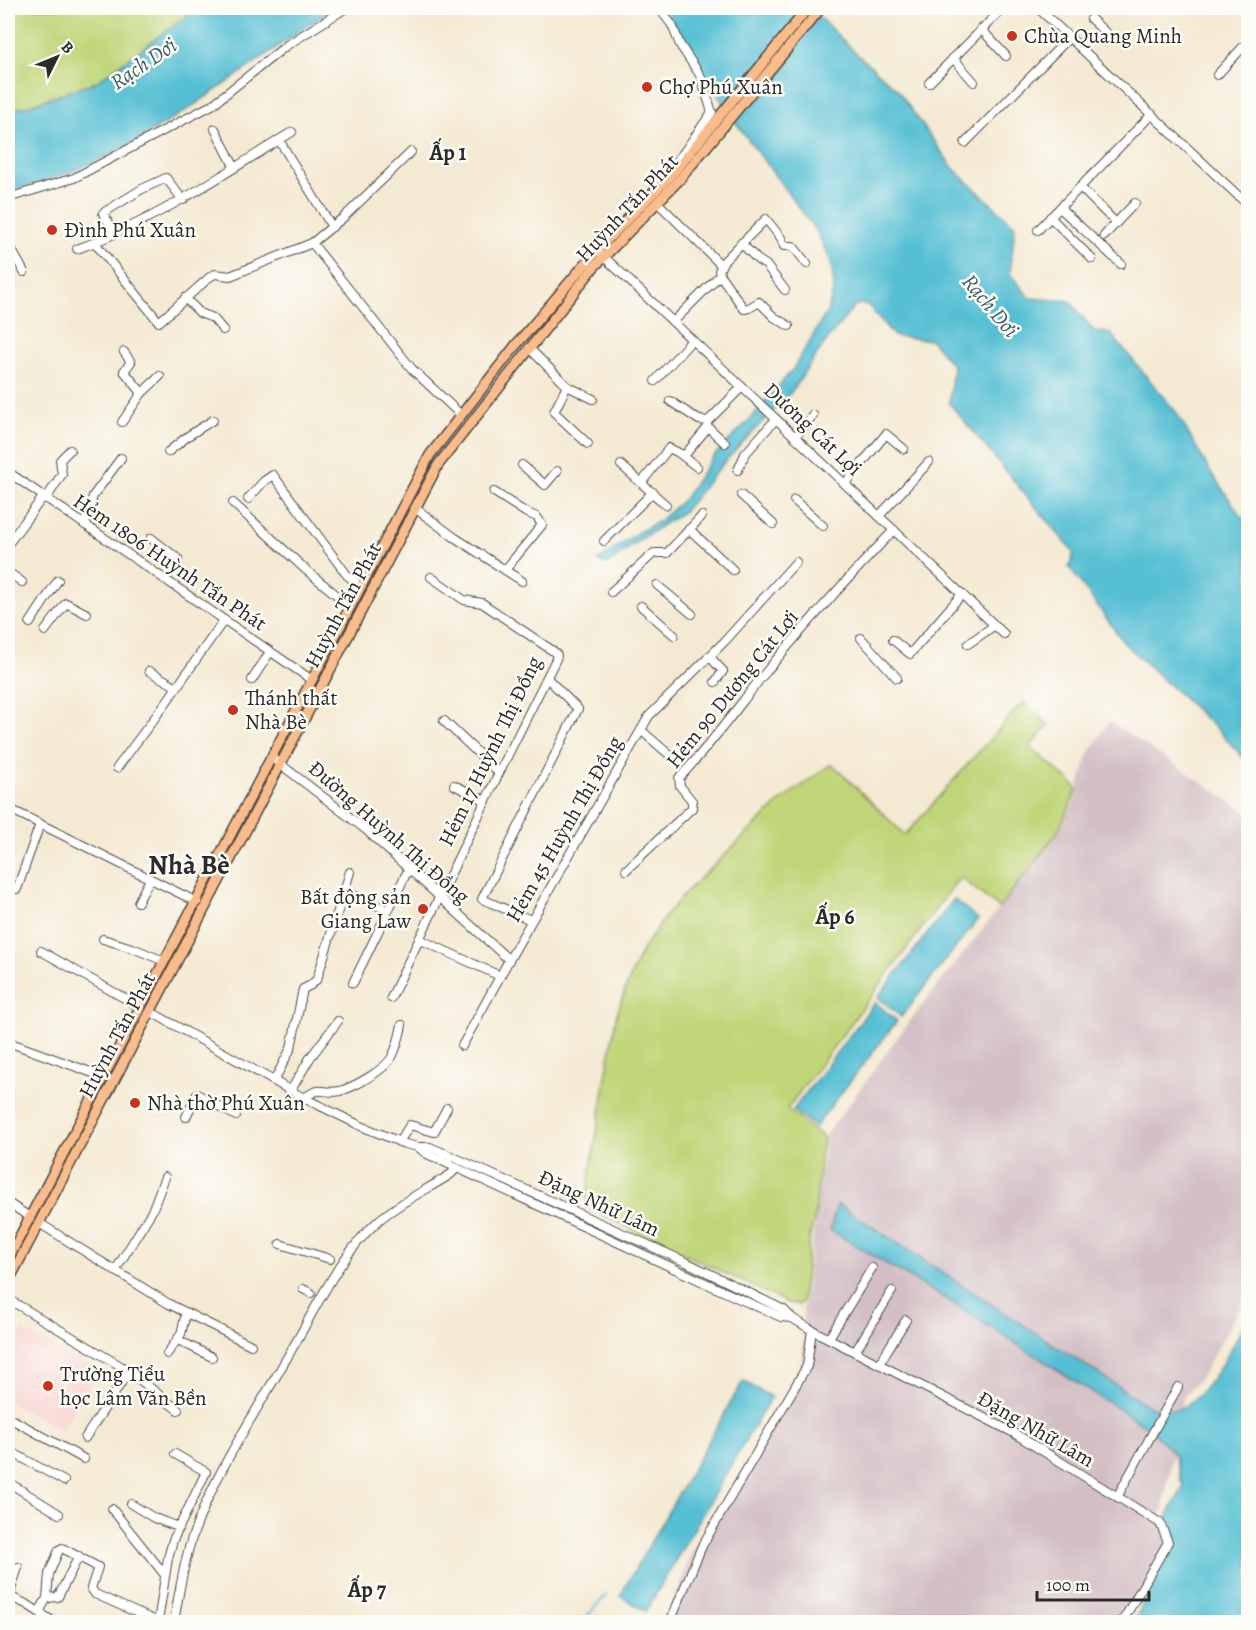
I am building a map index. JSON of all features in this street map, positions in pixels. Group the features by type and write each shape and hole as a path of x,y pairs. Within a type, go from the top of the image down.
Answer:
{"main road":[{"path":"721,124 808,8"},
{"path":"721,124 821,8"},
{"name":"Huỳnh Tấn Phát","path":"8,1259 430,455 461,415 600,253 655,199 674,172 721,124"},
{"name":"Huỳnh Tấn Phát","path":"8,1282 438,465 600,253"},
{"path":"461,415 470,422"},
{"path":"140,1007 150,1012"}],"street":[{"path":"8,198 74,178 222,98 287,45 346,8"},
{"path":"656,8 663,12 680,45 700,75 712,112 684,152 650,191 655,199 721,265"},
{"path":"929,83 1003,8"},
{"path":"1038,8 1071,36 1248,205"},
{"path":"1091,19 1108,35"},
{"path":"981,29 1006,56"},
{"path":"965,143 1071,36"},
{"path":"1217,75 1248,43"},
{"path":"953,58 974,82"},
{"path":"1038,230 1152,114"},
{"path":"215,129 234,166"},
{"path":"78,249 115,234 183,200 234,166 292,132"},
{"path":"279,140 332,227"},
{"path":"95,243 159,322 215,274 230,276 312,243 411,152"},
{"path":"115,234 103,213 142,189 166,178 183,200"},
{"path":"1081,188 1116,223"},
{"path":"1104,236 1135,203"},
{"path":"1060,208 1121,264"},
{"path":"1050,217 1092,259"},
{"path":"8,219 8,228"},
{"path":"789,326 774,317 759,302 744,309 719,271 721,265 766,219 781,238 784,246 793,246 807,264"},
{"path":"8,243 24,272"},
{"path":"312,243 412,369 461,415"},
{"path":"741,243 766,265 785,290"},
{"name":"Dương Cát Lợi","path":"600,253 1004,634"},
{"path":"673,322 720,275"},
{"path":"185,298 200,313 213,318 223,330"},
{"path":"655,381 692,340"},
{"path":"529,348 567,386 593,399"},
{"path":"124,352 130,362 124,371 142,393"},
{"path":"122,422 142,393 160,376"},
{"path":"567,386 554,412 588,444"},
{"path":"670,401 699,420 708,421 742,387"},
{"path":"795,437 813,415"},
{"path":"738,470 745,454 775,417"},
{"path":"168,452 213,420"},
{"path":"684,456 708,427 725,443"},
{"path":"845,484 886,434 904,449"},
{"path":"642,482 669,448 684,456 697,467"},
{"path":"8,544 62,474 60,460 70,450"},
{"path":"85,525 93,496 121,458"},
{"path":"879,516 929,462"},
{"path":"522,465 545,484 557,471"},
{"path":"621,465 666,505"},
{"name":"Hẻm 1806 Huỳnh Tấn Phát","path":"8,472 312,680"},
{"path":"248,499 267,478 273,475 347,575 361,586"},
{"path":"494,492 537,517 542,525 505,570"},
{"path":"604,541 653,492"},
{"path":"741,495 773,524"},
{"path":"794,500 823,526"},
{"path":"233,503 313,576 350,606"},
{"path":"414,508 454,537 522,580"},
{"path":"611,592 654,553 667,553 702,516"},
{"path":"689,529 733,570"},
{"name":"Hẻm 90 Dương Cát Lợi","path":"626,870 692,808 692,801 680,786 679,778 701,756 809,622 894,530"},
{"path":"151,538 178,559"},
{"name":"Hẻm 45 Huỳnh Thị Đồng","path":"462,1046 531,920 649,716 709,656 796,562"},
{"path":"8,572 22,582"},
{"name":"Hẻm 17 Huỳnh Thị Đồng","path":"391,998 499,773 548,679 557,655 482,603 464,600 430,577"},
{"path":"30,622 58,580"},
{"path":"657,585 692,614"},
{"path":"893,640 910,654 962,594"},
{"path":"45,631 66,603 87,614"},
{"path":"641,606 674,635"},
{"path":"117,768 224,620"},
{"path":"968,644 994,625"},
{"path":"861,638 897,678"},
{"path":"252,680 270,652"},
{"path":"709,656 723,671 715,682"},
{"path":"149,671 177,687"},
{"path":"531,920 482,899 578,709 548,679"},
{"path":"444,721 499,773"},
{"path":"642,731 672,757"},
{"name":"Đường Huỳnh Thị Đồng","path":"271,757 281,762 347,814 509,960"},
{"path":"454,785 486,801"},
{"path":"8,811 40,824 197,902"},
{"path":"17,889 40,824"},
{"path":"353,983 409,868"},
{"path":"274,1081 292,1046 303,989 317,979 350,872"},
{"path":"138,902 150,879"},
{"path":"344,891 387,910"},
{"path":"103,939 164,961"},
{"path":"419,939 500,976"},
{"path":"40,951 140,1007"},
{"name":"Đặng Nhữ Lâm","path":"150,1012 304,1098 361,1126 399,1142 418,1147 430,1147 460,1160 675,1257 784,1310 792,1318 812,1329 1012,1432 1160,1523 1168,1542 1122,1623"},
{"path":"291,1090 310,1058 338,1021"},
{"path":"304,1098 316,1090 338,1091 350,1087 382,1066 392,1057 402,1025"},
{"path":"8,1042 104,1077"},
{"path":"186,1117 197,1094 236,1116"},
{"path":"399,1142 410,1125 434,1132 447,1108"},
{"name":"Đặng Nhữ Lâm","path":"418,1147 427,1154 781,1317 792,1318"},
{"path":"174,1623 191,1540 203,1510 224,1467 319,1302 349,1255 378,1222 457,1168"},
{"path":"115,1271 152,1211 165,1177"},
{"path":"8,1203 30,1217"},
{"path":"39,1223 186,1312 251,1345"},
{"path":"280,1244 326,1258"},
{"path":"830,1338 872,1268"},
{"path":"855,1352 892,1291"},
{"path":"8,1299 129,1371 178,1410"},
{"path":"167,1354 181,1334 186,1312"},
{"path":"879,1364 906,1320"},
{"path":"670,1623 702,1546 807,1366 812,1329"},
{"path":"178,1340 212,1357"},
{"path":"85,1438 129,1371"},
{"path":"1117,1497 1178,1387"},
{"path":"10,1422 84,1459"},
{"path":"8,1450 64,1481"},
{"path":"39,1612 47,1598 49,1574 62,1548 98,1567 91,1588 95,1594 158,1622 168,1558 178,1527 206,1472 175,1454"},
{"path":"8,1482 60,1514"},
{"path":"131,1504 154,1518 178,1527"},
{"path":"112,1509 165,1575"},
{"path":"47,1598 58,1598 79,1557"},
{"path":"18,1567 9,1595 54,1623"}],"shaded area":[{"path":"1109,721 1248,813 1248,1294 1201,1377 1183,1397 1161,1518 1169,1539 1163,1556 1126,1622 666,1622 692,1553 800,1373 804,1337 803,1310 826,1135 912,1018 1058,834 1074,801 1088,756"},
{"name":"Trường Tiểu học Lâm Văn Bền","path":"23,1330 99,1370 61,1431 8,1401 8,1358"}],"green space":[{"path":"8,8 198,8 96,82 24,107 8,110"},
{"path":"1023,702 1049,725 1030,747 1073,784 1077,789 1076,792 1057,833 999,908 960,877 787,1109 824,1138 802,1302 798,1305 790,1304 591,1210 586,1198 616,1017 641,952 666,915 687,891 782,800 830,765 834,766 905,835"}],"water":[{"name":"Rạch Dơi","path":"198,8 334,8 179,115 138,139 97,161 53,178 8,191 8,110 24,107 96,82"},
{"name":"Rạch Dơi","path":"660,8 810,8 897,89 952,167 1015,226 1010,274 1030,298 1070,301 1094,331 1110,333 1176,412 1210,471 1248,526 1248,763 1221,733 1125,644 1069,567 1074,553 949,403 953,366 931,340 894,336 868,305 859,304 853,308 821,348 793,390 726,460 683,512 608,564 598,561 637,533 659,521 684,499 712,458 751,418 793,369 827,312 834,287 831,262 817,232 736,123 703,73 684,38 667,13"},
{"path":"954,899 978,919 901,1017 878,997"},
{"path":"875,1002 897,1021 815,1127 793,1110"},
{"path":"837,1204 1148,1406 1171,1410 1183,1407 1194,1398 1217,1372 1248,1316 1248,1622 1134,1622 1173,1542 1167,1517 1183,1487 1174,1454 1149,1428 954,1304 830,1230"},
{"path":"743,1381 771,1397 646,1611 620,1596"}],"waterway":[{"path":"582,1622 607,1594"}],"place":[{"name":"Chùa Quang Minh","path":"1012,36"},
{"name":"Chợ Phú Xuân","path":"647,87"},
{"name":"Đình Phú Xuân","path":"52,230"},
{"name":"Thánh thất Nhà Bè","path":"233,710"},
{"name":"Bất động sản Giang Law","path":"423,909"},
{"name":"Nhà thờ Phú Xuân","path":"135,1103"},
{"name":"Trường Tiểu học Lâm Văn Bền","path":"48,1386"}],"district":[{"name":"Ấp 1","path":"448,152"},
{"name":"Nhà Bè","path":"189,865"},
{"name":"Ấp 6","path":"835,916"},
{"name":"Ấp 7","path":"367,1589"}]}
